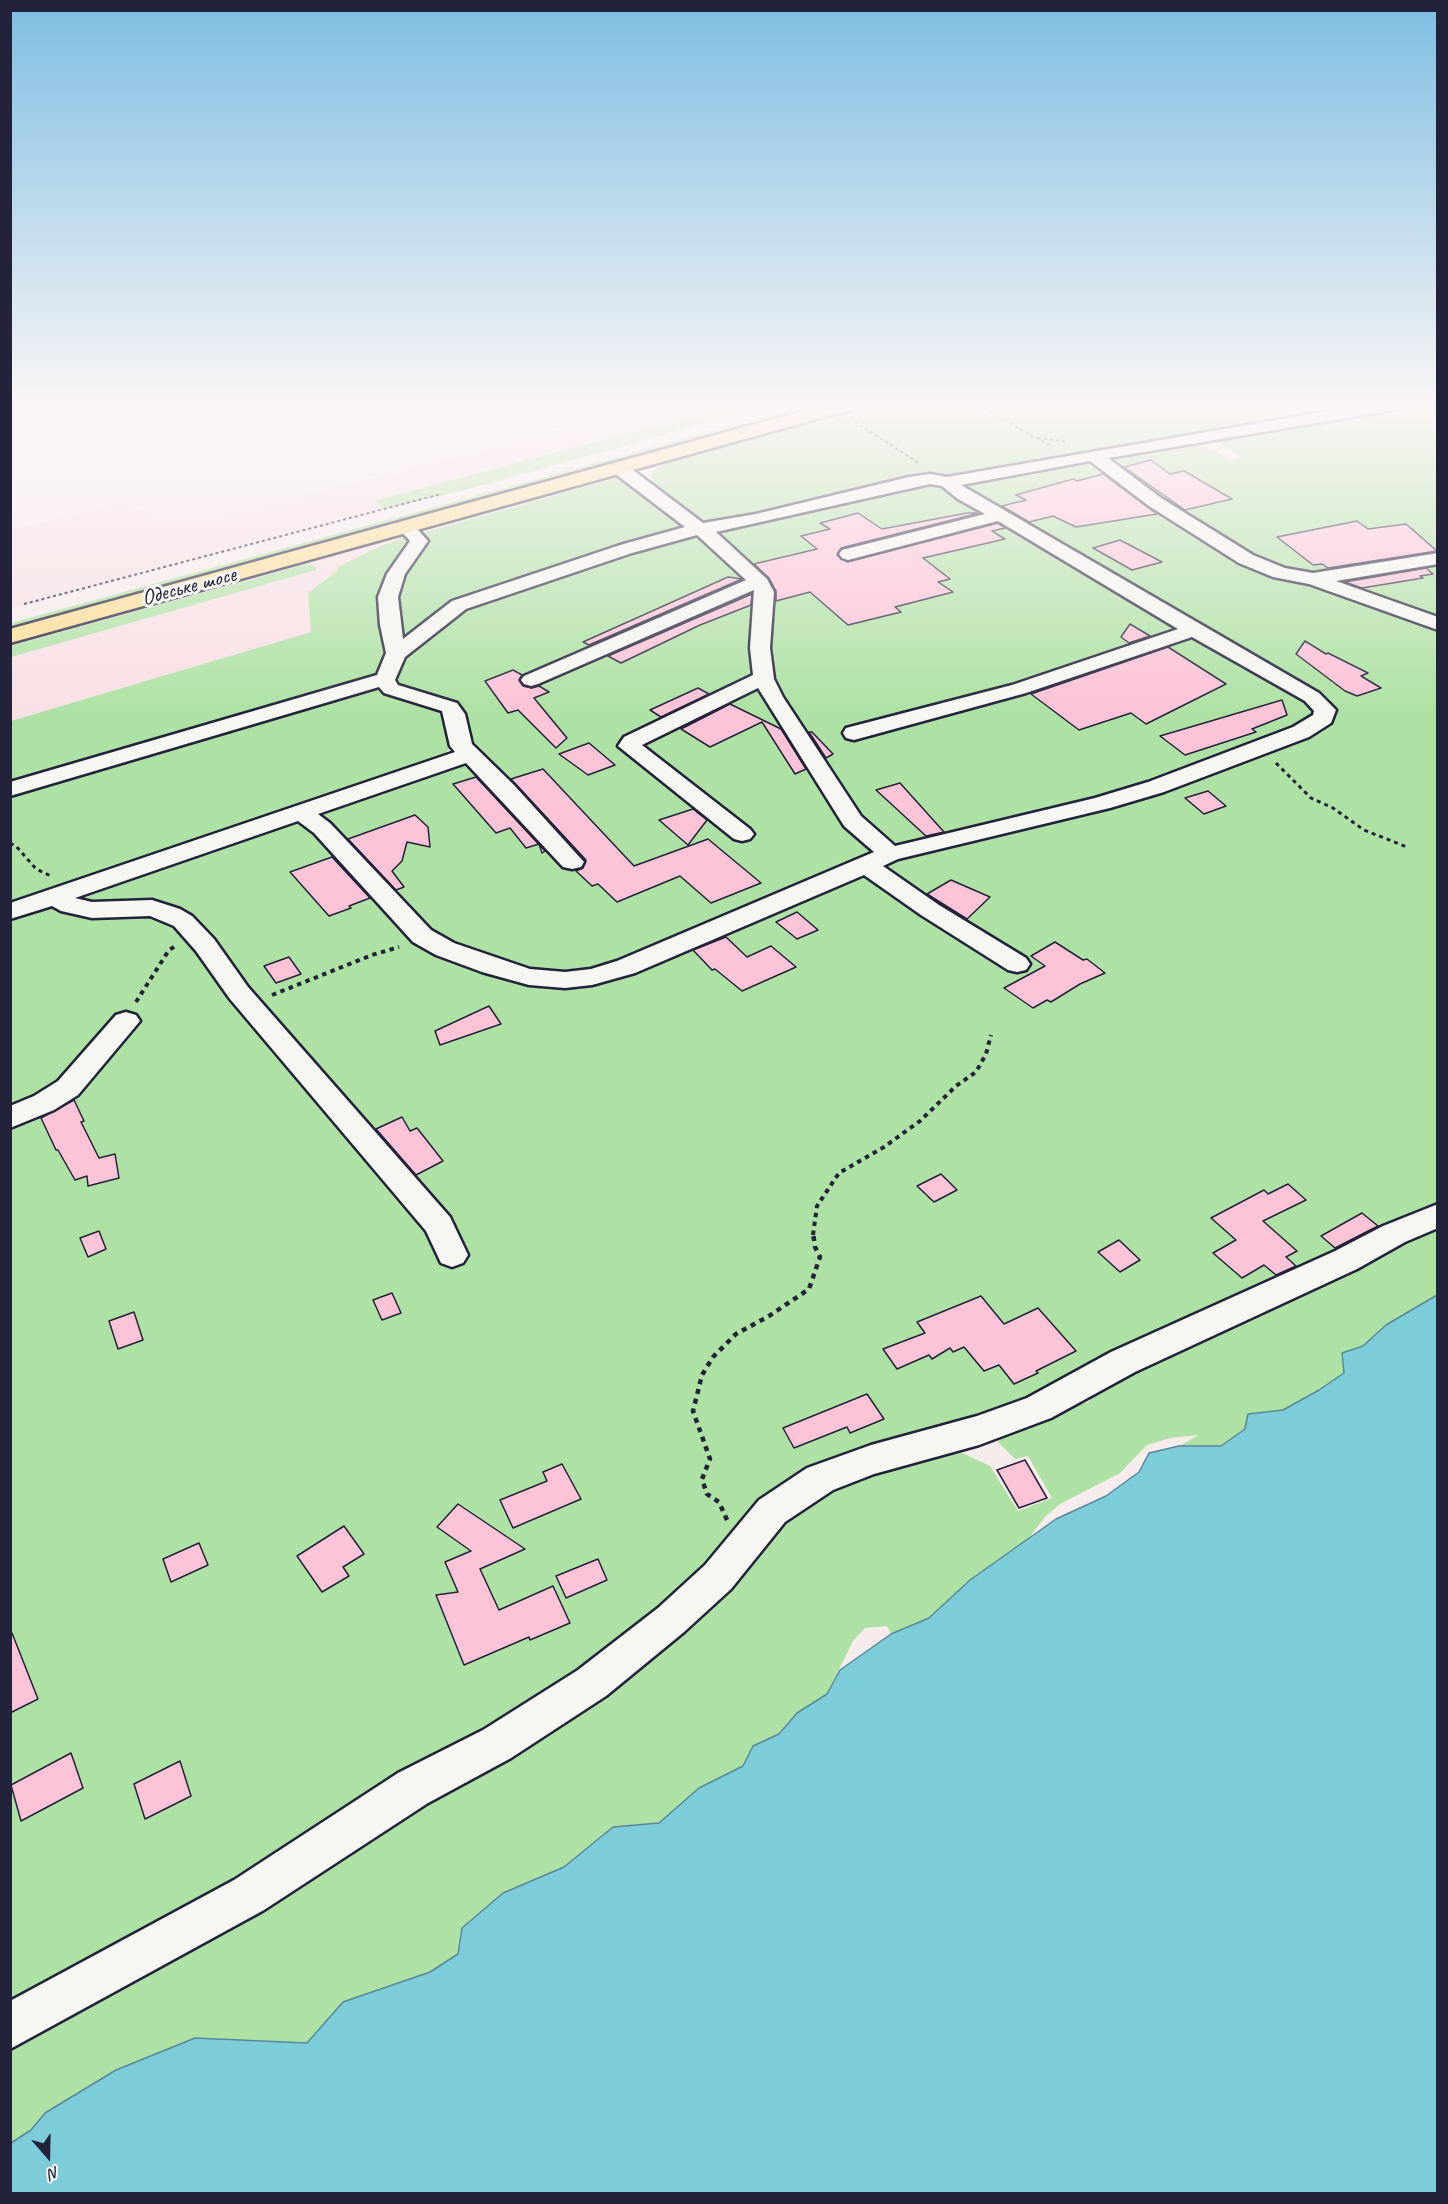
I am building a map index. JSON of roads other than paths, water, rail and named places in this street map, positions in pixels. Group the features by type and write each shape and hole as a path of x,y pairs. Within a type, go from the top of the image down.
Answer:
{"highway":[{"name":"Одеське шосе","path":"17,611 418,506"},
{"name":"Одеське шосе","path":"10,636 482,506"}],"lane":[{"path":"667,506 700,529 760,583 764,592 760,648 764,679 772,697 852,821 890,854"},
{"path":"396,653 444,614 474,598 626,549 700,529 810,506"},
{"path":"300,812 322,828 403,918 429,940 445,949 491,966 529,977 565,980 592,977 626,967 890,854 1102,803 1156,787 1289,737 1323,718 1325,710 1312,697 1194,630 1041,537 984,506"},
{"path":"1161,506 1237,553 1280,573 1313,579 1436,622"},
{"path":"848,554 1000,515"},
{"path":"385,680 396,653 387,611 390,587 419,541 406,527"},
{"path":"1313,579 1437,558"},
{"path":"531,680 752,584 760,583"},
{"path":"854,733 1018,689 1194,630"},
{"path":"742,834 629,746 632,742 764,679"},
{"path":"385,680 392,689 450,707 454,714 459,744 506,790 572,862"},
{"path":"10,789 370,682 385,680"},
{"path":"10,912 469,755"},
{"path":"866,865 930,910 1017,964"},
{"path":"55,897 70,906 92,910 152,908 171,914 183,921 195,933 248,1004 439,1225 452,1255"},
{"path":"10,1118 44,1103 68,1088 126,1022"},
{"path":"10,2026 249,1895 413,1788 497,1744 592,1683 671,1620 718,1577 772,1511 820,1479 872,1460 979,1430 1039,1408 1123,1362 1347,1260 1394,1234 1437,1215"}],"water":[{"path":"1437,1295 1437,2193 11,2193 11,2143 31,2130 45,2113 116,2070 195,2038 307,2043 343,2002 430,1972 458,1954 462,1928 503,1893 564,1867 613,1827 659,1823 699,1788 743,1766 753,1746 779,1734 797,1713 827,1694 840,1670 891,1634 929,1618 970,1580 1056,1519 1106,1496 1139,1472 1149,1453 1179,1446 1221,1446 1245,1429 1248,1414 1283,1410 1319,1390 1344,1373 1342,1353 1363,1346 1386,1325"}]}
